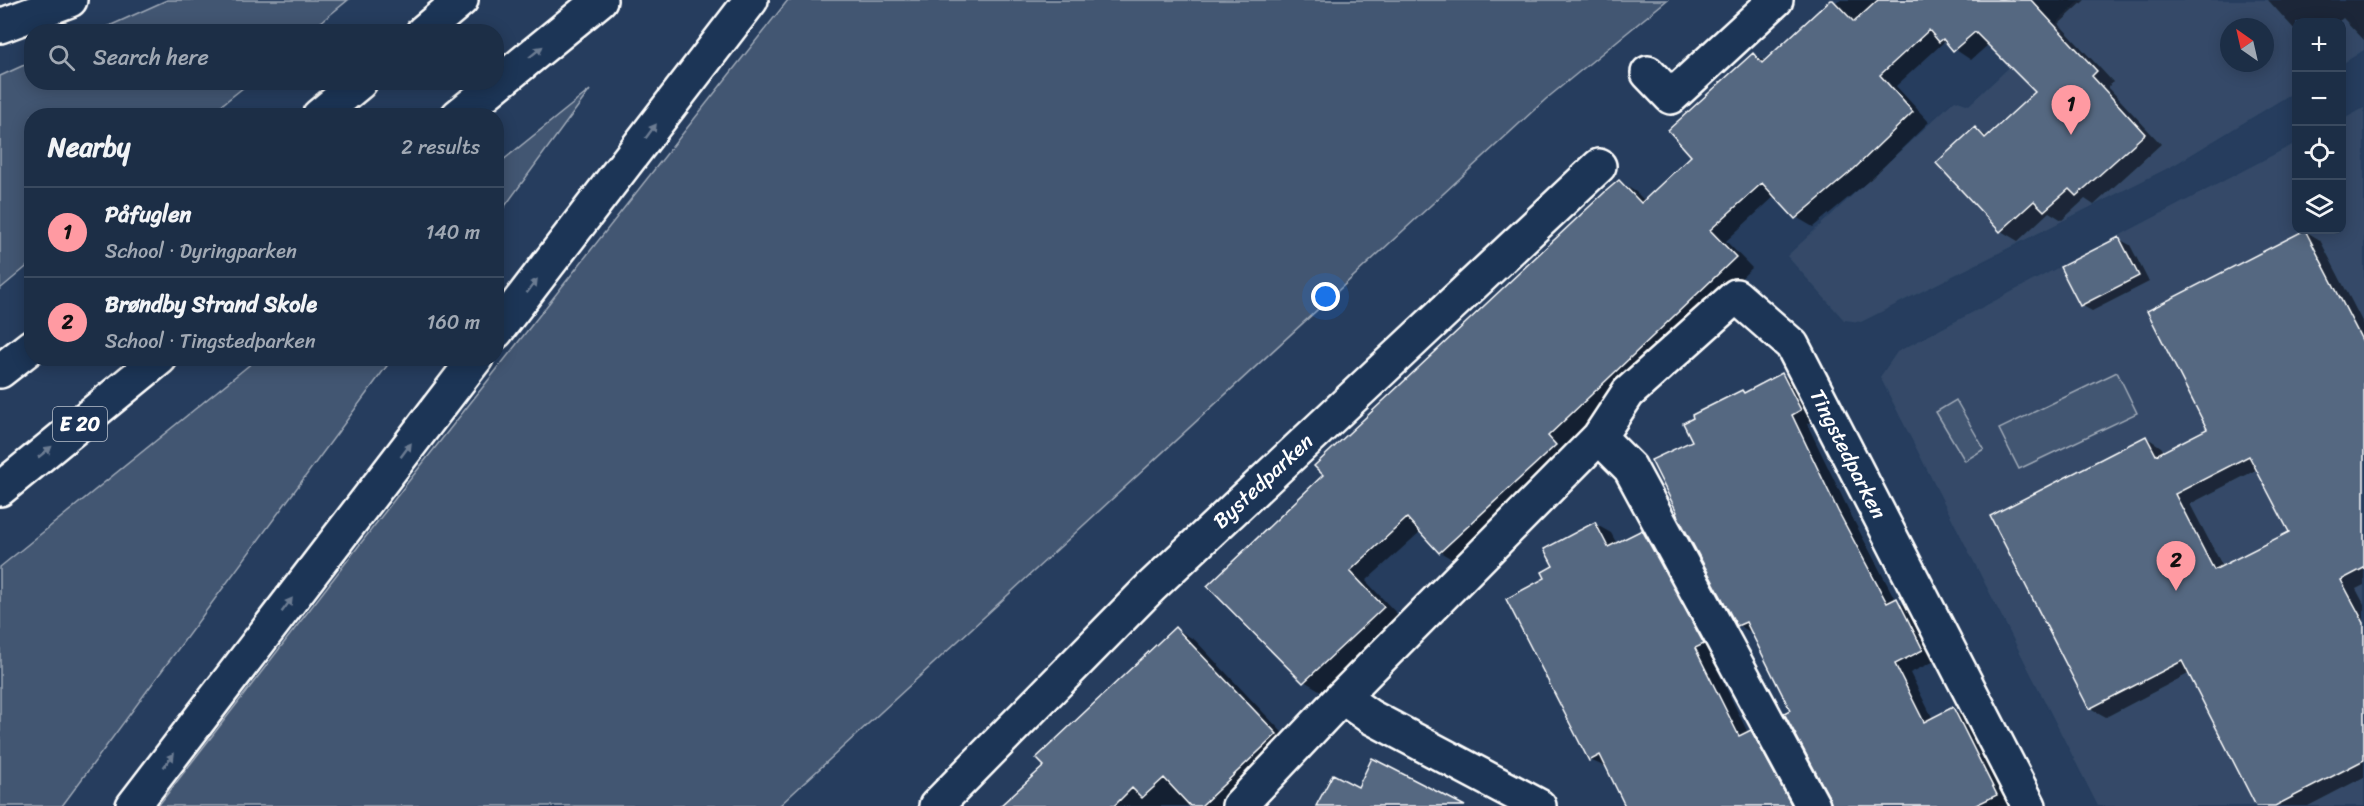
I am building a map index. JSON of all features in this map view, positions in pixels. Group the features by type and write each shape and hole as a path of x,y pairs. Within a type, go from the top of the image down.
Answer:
{"main road":[{"path":"0,26 70,0"},
{"path":"432,24 461,0"},
{"path":"504,79 600,0"},
{"path":"504,322 751,0"},
{"path":"1648,73 1671,96 1776,0"},
{"path":"329,108 350,90"},
{"path":"469,108 491,90"},
{"name":"Bystedparken","path":"936,806 1151,587 1599,166"},
{"name":"Tingstedparken","path":"1239,806 1342,697 1599,437 1628,393 1736,296 1792,345 2029,806"},
{"path":"0,371 24,352"},
{"name":"E 20","path":"0,489 150,366"},
{"path":"133,806 470,366"},
{"path":"1599,437 1630,468 1813,806"},
{"path":"1342,697 1369,716 1539,806"}],"shaded area":[{"path":"167,0 348,0 319,24 114,24"},
{"path":"788,0 1667,0 1546,99 779,806 158,806 408,482 499,366 504,366 504,360"},
{"path":"2081,0 2364,0 2364,50 2346,61 2346,18 2292,18 2292,93 2174,165 1861,322 1844,320 1787,256 1955,100 1969,105"},
{"path":"24,65 24,90 240,90 218,108 24,108 24,269 0,289 0,76"},
{"path":"590,90 504,207 504,159"},
{"path":"2364,108 2364,806 2098,806 1880,377 1897,352 2292,145 2292,234 2346,234 2346,118"},
{"path":"248,366 387,366 62,806 0,806 0,567"},
{"path":"2117,372 2137,413 2019,469 1999,429"},
{"path":"1956,400 1984,449 1965,461 1936,412"}],"building":[{"path":"1830,0 1833,0 1854,22 1878,0 2031,0 2097,71 2092,76 2145,134 2076,196 2069,189 2044,211 2034,201 2000,232 1936,163 1975,127 1985,138 2035,92 1975,32 1953,51 1943,39 1939,42 1929,30 1880,75 1913,112 1854,169 1795,219 1762,183 1710,230 1736,257 1548,436 1556,445 1439,553 1407,518 1350,571 1384,607 1303,683 1207,586 1323,475 1314,466 1606,191 1619,180 1641,203 1691,156 1668,130 1753,53 1762,63"},
{"path":"2297,234 2307,234 2364,344 2364,568 2341,580 2364,623 2364,760 2275,806 2256,806 2182,661 2089,709 1990,516 2146,436 2156,455 2207,429 2147,311","holes":["2249,456 2289,532 2214,570 2175,494"]},
{"path":"2119,237 2139,276 2080,306 2060,267"},
{"path":"1782,373 1801,410 1792,415 1838,511 1887,603 1897,598 1923,650 1895,664 1924,722 1953,707 1997,795 1974,806 1832,806 1784,713 1790,710 1746,622 1737,626 1676,513 1651,460 1692,441 1683,423 1693,418 1692,415 1742,390 1744,393"},
{"path":"1595,522 1608,547 1642,530 1704,644 1695,648 1739,736 1751,730 1792,806 1625,806 1600,755 1589,761 1506,599 1545,578 1542,572 1553,566 1544,549"},
{"path":"1175,627 1277,734 1201,806 1190,806 1164,778 1142,798 1132,788 1114,806 1000,806 1044,766 1036,758"},
{"path":"1372,758 1465,806 1316,806 1333,774 1358,787"}],"place":[{"name":"Påfuglen","path":"2071,135"},
{"name":"Brøndby Strand Skole","path":"2176,591"}]}
